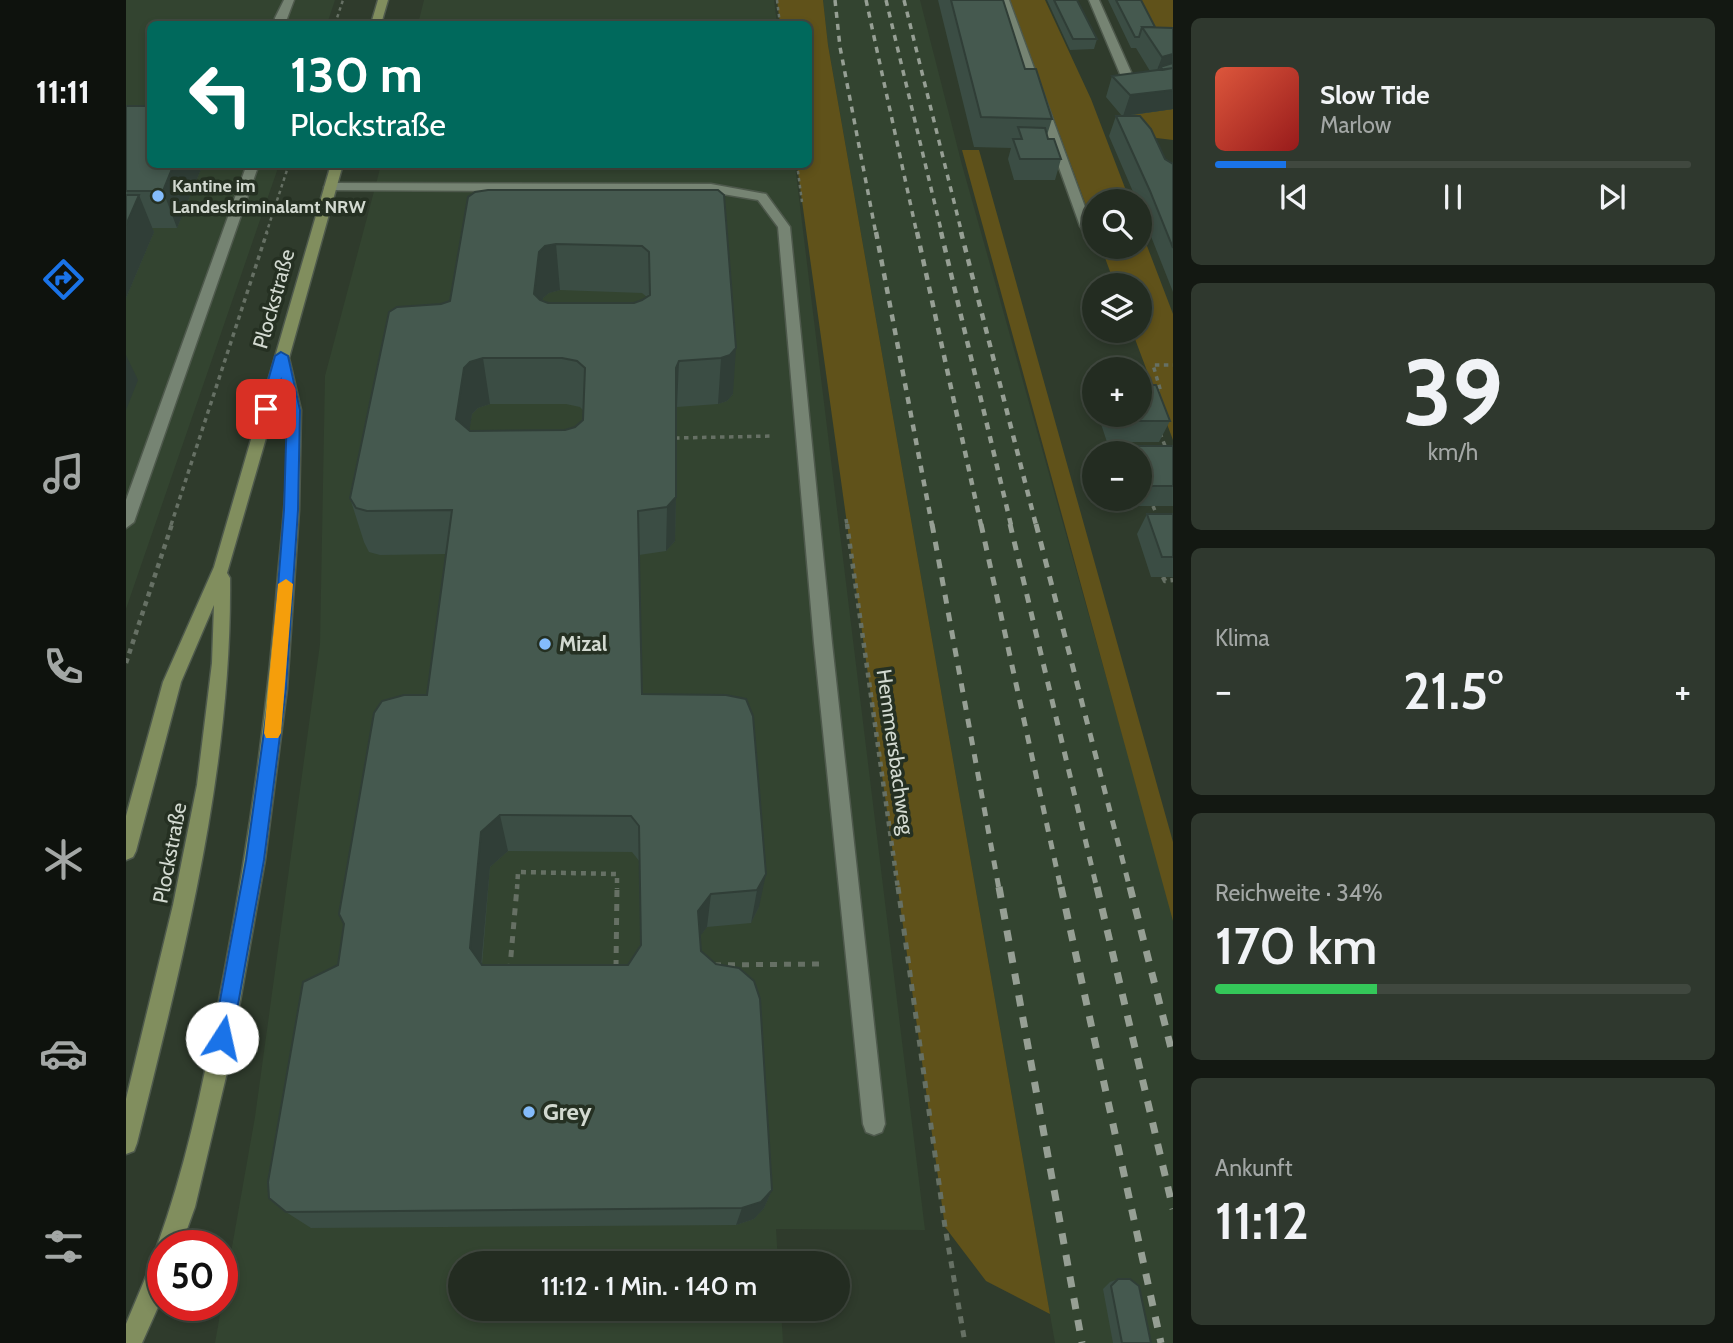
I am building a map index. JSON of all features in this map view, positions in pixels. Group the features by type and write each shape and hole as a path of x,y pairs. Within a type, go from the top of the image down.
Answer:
{"main road":[{"path":"377,21 383,0"},
{"name":"Plockstraße","path":"126,851 172,682 222,567 336,168"},
{"path":"175,1230 183,1208 218,1064 255,860 278,689 291,510 294,410 281,356"},
{"name":"Plockstraße","path":"126,1143 173,956 206,787 221,661 222,567"},
{"path":"129,1343 147,1305"}],"lane":[{"path":"280,21 289,0"},
{"path":"1004,0 1082,215"},
{"path":"1094,0 1129,80"},
{"path":"126,522 252,168"},
{"path":"330,187 711,188 762,198 784,227 874,1124"}],"path":[{"path":"336,21 343,0"},
{"path":"777,0 780,21"},
{"path":"126,663 288,168"},
{"path":"798,168 804,214"},
{"path":"1153,392 1161,392 1153,365 1173,365"},
{"path":"1157,424 1168,454 1159,454"},
{"path":"675,438 803,436"},
{"path":"1153,506 1159,522"},
{"name":"Hemmersbachweg","path":"846,515 945,1227 965,1343"},
{"path":"1163,577 1164,581 1173,580"},
{"path":"524,967 510,967 518,872 617,874 616,967"},
{"path":"710,965 856,963"},
{"path":"603,967 629,967"}],"shaded area":[{"path":"126,0 335,0 328,21 147,21 147,168 278,168 126,609"},
{"path":"424,0 774,0 777,21 419,21"},
{"path":"777,0 823,0 828,45 1050,1314 986,1281 945,1227 797,168 812,168 812,21 780,21"},
{"path":"823,0 920,0 962,165 1173,914 1173,1343 1055,1343 828,45"},
{"path":"1010,0 1045,0 1091,99 1125,189 1082,189 1082,195"},
{"path":"1132,0 1173,0 1173,48 1158,48"},
{"path":"1173,109 1173,140 1140,136 1123,116"},
{"path":"962,150 979,150 1173,842 1173,921"},
{"path":"380,168 795,168 925,1230 776,1229 777,1251 448,1251 448,1321 782,1321 783,1343 215,1343 219,1321 238,1321 238,1230 235,1230 255,1117 320,644 325,376"},
{"path":"1105,259 1152,259 1173,314 1173,440 1152,384 1152,357 1142,357 1137,343 1152,343 1152,273 1111,273"}],"building":[{"path":"951,0 1003,0 1025,69 1036,69 1052,119 981,117"},
{"path":"1054,0 1077,0 1097,39 1073,39"},
{"path":"1116,0 1141,0 1155,27 1142,27 1139,37 1135,37"},
{"path":"1142,27 1173,28 1173,54 1162,57"},
{"path":"1173,63 1173,68 1163,70 1160,67"},
{"path":"1173,68 1173,90 1130,95 1112,76"},
{"path":"126,106 147,106 147,168 172,168 163,191 126,191"},
{"path":"1116,116 1140,116 1151,129 1165,159 1173,164 1173,248 1152,196 1152,189 1149,189"},
{"path":"1018,127 1045,128 1048,139 1054,139 1061,159 1020,159 1013,139 1022,139"},
{"name":"Mizal","path":"718,190 724,195 736,348 730,355 721,358 679,361 676,368 676,497 667,507 638,511 642,694 726,695 746,699 753,716 766,874 757,890 711,894 698,911 701,951 716,964 739,968 754,981 760,999 772,1190 761,1202 742,1208 286,1212 269,1198 268,1182 303,982 338,965 344,924 339,914 374,713 382,701 404,695 427,695 452,510 367,511 356,508 350,498 389,312 397,307 450,301 468,197 475,192","holes":["545,246 642,246 649,252 650,295 634,303 548,303 540,300 534,294 539,252","483,358 562,358 577,361 585,368 583,420 575,427 565,430 470,431 456,419 464,368 470,362","500,815 631,816 639,826 641,945 628,965 482,965 470,948 481,832"]},
{"path":"126,195 139,195 126,225"},
{"path":"1152,385 1156,385 1170,421 1152,421"},
{"path":"1152,446 1173,446 1173,486 1152,486"},
{"path":"1147,514 1173,514 1173,557 1162,557"},
{"path":"1118,1279 1130,1279 1139,1286 1151,1343 1122,1343 1111,1286"}],"railway":[{"path":"835,0 840,47 876,234"},
{"path":"866,0 917,234"},
{"path":"886,0 942,234"},
{"path":"904,0 962,234"},
{"path":"876,232 932,525"},
{"path":"917,232 981,525"},
{"path":"941,232 1011,525"},
{"path":"961,232 1036,525"},
{"path":"932,524 999,889"},
{"path":"981,524 1061,889"},
{"path":"1010,524 1097,889"},
{"path":"1036,524 1130,889"},
{"path":"999,887 1082,1343"},
{"path":"1061,887 1161,1343"},
{"path":"1097,887 1173,1209"},
{"path":"1130,887 1173,1056"}],"slow traffic":[{"path":"272,733 286,584"}],"place":[{"name":"Kantine im Landeskriminalamt NRW","path":"158,196"},
{"name":"Mizal","path":"545,644"},
{"name":"Grey","path":"529,1112"}],"route":[{"path":"222,1038 255,860 278,689 291,510 294,410 281,356 266,409"}]}
